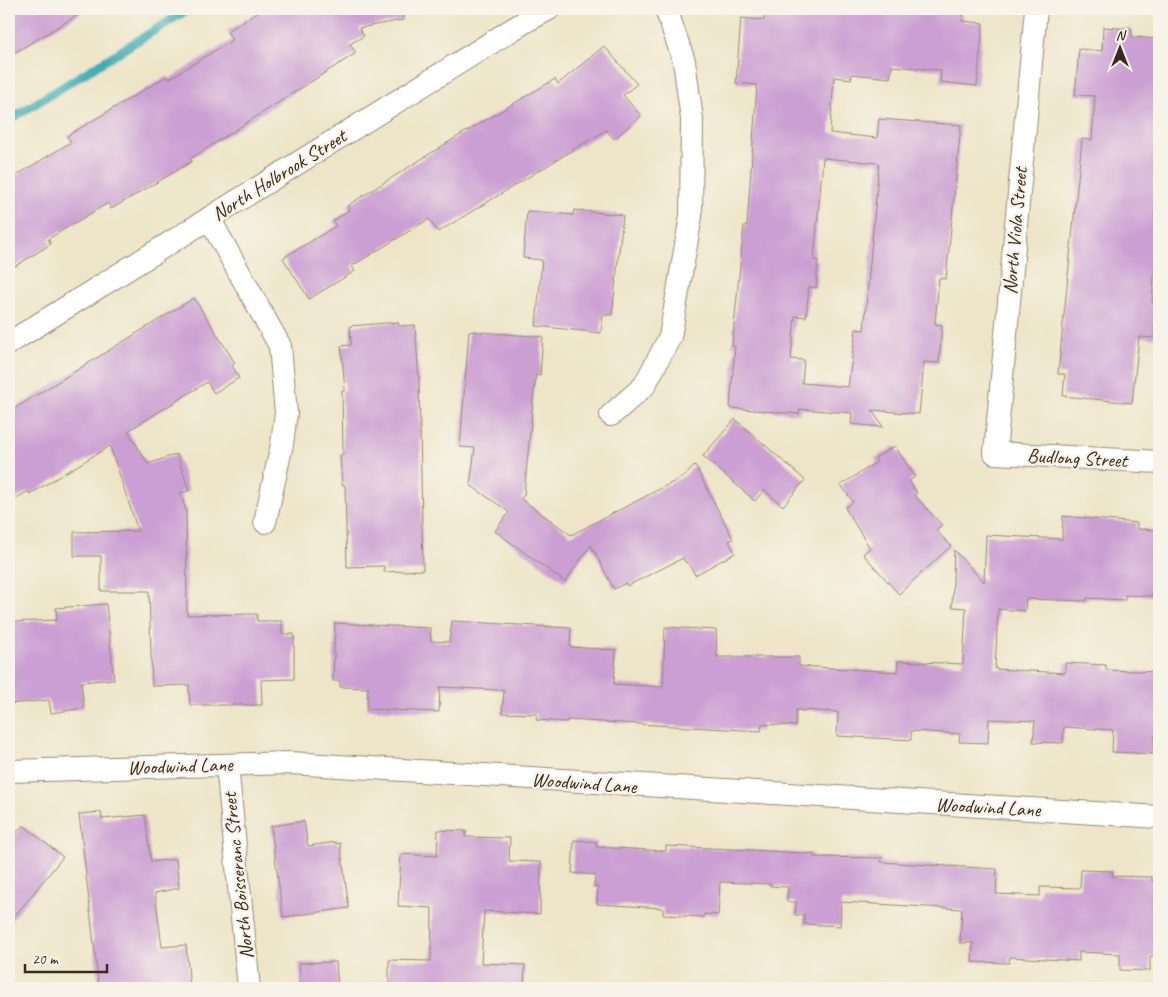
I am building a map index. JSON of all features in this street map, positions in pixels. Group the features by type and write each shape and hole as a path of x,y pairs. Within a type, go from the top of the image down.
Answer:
{"street":[{"name":"North Holbrook Street","path":"9,343 549,9"},
{"path":"611,415 644,386 670,336 690,216 692,119 684,61 666,9"},
{"name":"North Viola Street","path":"995,453 1036,9"},
{"path":"209,218 280,346 286,413 282,444 265,522"},
{"name":"Budlong Street","path":"995,453 1159,462"},
{"name":"Woodwind Lane","path":"9,771 290,763 1159,817"},
{"name":"North Boisseranc Street","path":"227,765 249,988"}],"building":[{"path":"9,9 88,9 9,56"},
{"path":"263,9 402,9 403,20 359,28 364,36 350,44 356,53 190,159 192,161 166,177 111,209 108,203 48,239 51,244 9,270 9,180 71,142 67,136 167,76 169,79 232,40 227,31"},
{"path":"765,9 923,9 963,14 962,21 983,23 977,86 940,82 941,70 892,66 890,78 852,74 851,79 834,77 830,133 877,138 879,119 961,125 946,279 939,278 935,324 942,325 939,363 924,362 919,414 872,410 883,427 851,424 852,413 800,409 799,414 730,408 735,346 732,346 744,226 747,226 757,85 736,83 741,18 764,20","holes":["823,158 879,163 864,330 856,329 848,387 802,383 804,360 791,359 795,316 806,317 809,287 816,288 818,260 814,260"]},
{"path":"1103,27 1132,29 1132,37 1159,39 1159,168 1154,218 1159,218 1159,239 1157,239 1152,302 1157,303 1154,338 1139,337 1132,403 1063,396 1065,374 1058,374 1082,139 1092,140 1095,96 1075,95 1079,49 1102,51"},
{"path":"604,46 637,84 623,95 641,116 614,139 606,130 438,232 429,219 352,266 355,271 309,299 283,258 336,226 333,221 349,210 347,206 447,143 555,79 558,84"},
{"path":"574,210 623,215 612,315 603,315 601,333 536,326 542,260 523,258 527,211 573,215"},
{"path":"194,298 235,363 232,365 239,378 214,393 207,382 128,431 148,464 177,454 189,491 180,493 186,510 187,615 257,614 257,621 282,621 282,634 294,634 294,679 261,680 262,705 190,705 189,685 152,686 149,591 101,591 101,556 74,556 74,532 138,531 110,446 30,494 28,491 9,503 9,412"},
{"path":"398,322 399,326 415,325 419,380 423,570 384,572 384,566 347,567 345,485 342,485 340,455 343,455 342,391 345,390 341,346 351,345 350,326"},
{"path":"469,331 543,337 540,375 536,374 524,495 521,499 571,535 685,476 695,465 733,539 729,541 735,553 695,575 688,562 686,563 683,558 627,586 626,583 614,589 591,545 565,582 495,531 509,512 470,485 475,448 460,447"},
{"path":"735,419 805,480 783,506 764,490 755,501 703,456"},
{"path":"895,446 915,477 909,481 917,493 914,495 942,525 936,530 951,546 899,594 863,554 870,548 845,508 853,502 841,485 877,462 875,458"},
{"path":"1063,516 1137,523 1137,529 1157,530 1152,596 1125,595 1125,600 1087,598 1087,601 1026,599 1025,611 998,609 995,669 1065,673 1065,663 1106,665 1106,670 1159,672 1159,735 1155,735 1154,754 1112,752 1113,730 1064,727 1063,743 1033,742 1035,721 989,719 988,743 959,742 960,734 911,731 911,740 837,736 838,712 796,710 796,726 762,724 761,731 567,720 567,722 536,720 537,714 502,713 504,691 499,690 440,687 439,712 367,709 368,688 340,687 340,681 333,681 335,623 430,628 431,641 449,642 452,621 571,628 570,647 616,650 614,684 663,687 665,627 716,630 717,657 799,657 799,666 898,672 898,661 963,664 966,608 952,607 954,550 984,582 986,535 1062,539"},
{"path":"106,604 114,679 81,682 84,708 51,713 49,700 9,704 9,622 57,620 56,608"},
{"path":"101,812 102,819 145,815 151,862 176,859 179,888 155,893 162,947 186,945 190,988 99,988 79,814"},
{"path":"304,821 308,846 340,843 349,908 283,917 271,826"},
{"path":"23,825 63,857 9,923 9,842"},
{"path":"438,830 466,831 465,837 510,838 509,861 541,862 540,914 484,911 481,963 525,965 524,988 389,988 389,960 431,961 432,908 398,906 401,854 437,856"},
{"path":"574,840 597,842 596,847 666,851 666,846 751,850 814,854 814,857 882,858 881,862 997,869 996,894 1040,896 1040,887 1080,888 1081,870 1113,871 1112,876 1152,877 1152,881 1156,881 1155,906 1159,906 1159,956 1150,956 1150,971 1120,970 1120,954 1079,952 1079,961 1010,957 1009,963 972,962 973,943 960,943 962,909 841,902 840,926 804,924 804,915 795,915 796,902 787,902 788,887 770,886 771,884 720,882 718,915 704,914 704,917 663,915 663,908 597,904 598,887 594,887 595,875 572,873"},
{"path":"336,962 338,988 301,988 299,963"}],"waterway":[{"path":"9,120 189,9"}]}
